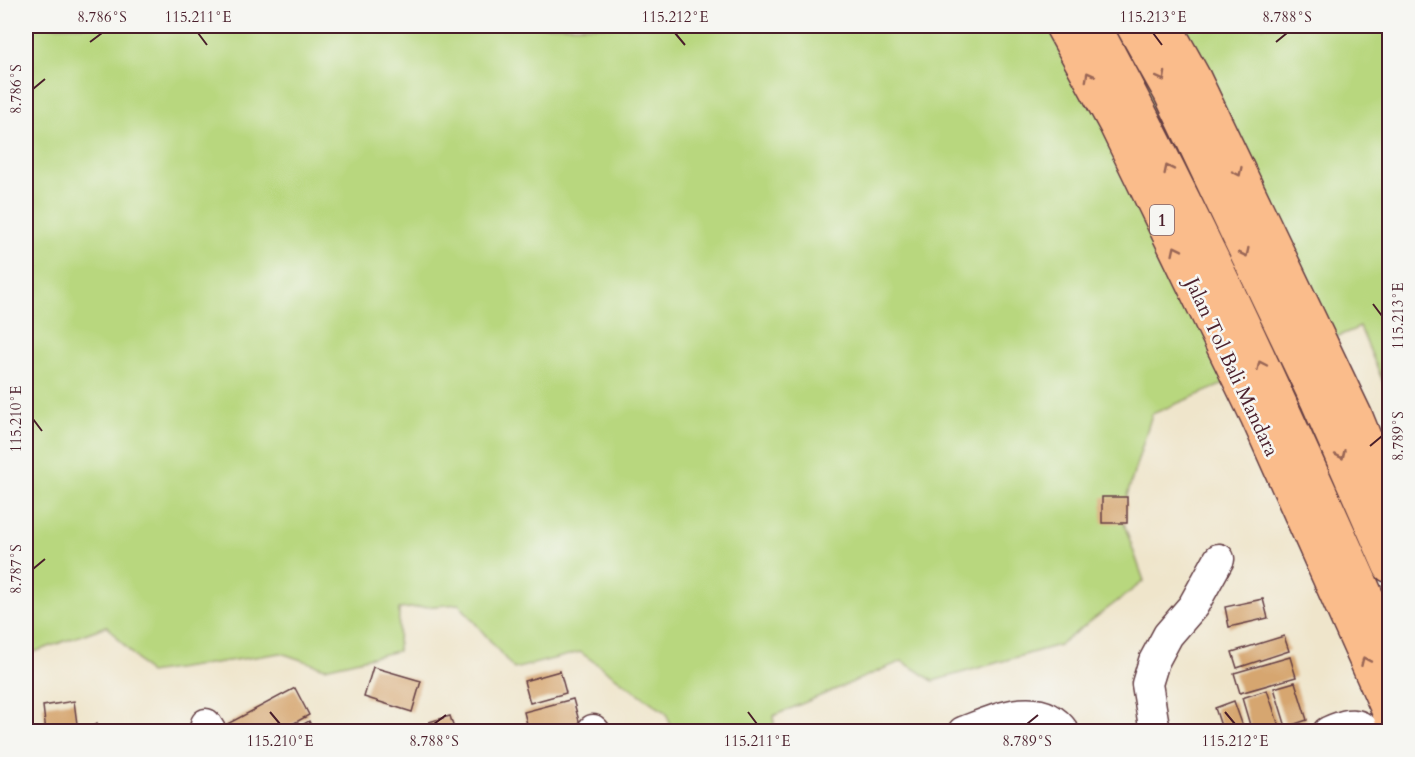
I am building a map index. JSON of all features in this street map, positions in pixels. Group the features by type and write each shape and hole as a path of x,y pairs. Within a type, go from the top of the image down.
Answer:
{"highway":[{"name":"Jalan Tol Bali Mandara","path":"1062,26 1115,123 1269,423 1373,611 1389,649"},
{"name":"Jalan Tol Bali Mandara","path":"1094,26 1139,109 1389,714"},
{"path":"1133,26 1329,394 1356,417 1389,501"},
{"path":"1165,26 1194,78 1329,394 1389,566"},
{"path":"1356,417 1389,547"}],"lane":[{"path":"1155,732 1147,684 1154,661 1168,635 1193,606 1219,559"},
{"path":"963,732 998,719 1038,713 1058,722 1064,732"},
{"path":"1328,732 1349,724 1363,726 1367,732"}],"green space":[{"path":"26,26 1389,26 1389,396 1360,327 1152,414 1121,515 1144,581 1059,645 933,681 902,661 773,716 775,732 673,731 666,713 580,652 514,669 459,604 399,609 398,651 325,668 281,653 149,673 107,626 26,655"}],"building":[{"path":"1102,497 1127,497 1127,523 1102,523"},
{"path":"1263,599 1268,618 1229,627 1225,607"},
{"path":"1284,636 1289,651 1237,668 1232,652"},
{"path":"1290,657 1296,677 1240,693 1234,673"},
{"path":"373,667 421,681 412,712 364,697"},
{"path":"560,671 566,693 530,703 524,681"},
{"path":"1295,682 1307,720 1286,727 1274,688"},
{"path":"295,688 309,715 278,732 220,732 218,729"},
{"path":"1267,690 1280,729 1272,732 1252,732 1242,698"},
{"path":"573,699 582,732 529,732 524,712"},
{"path":"74,701 78,732 46,732 43,706"},
{"path":"1234,701 1245,732 1223,732 1215,708"},
{"path":"450,716 455,732 431,732 429,722"},
{"path":"309,721 314,732 290,732"},
{"path":"97,723 102,732 86,732"}]}
